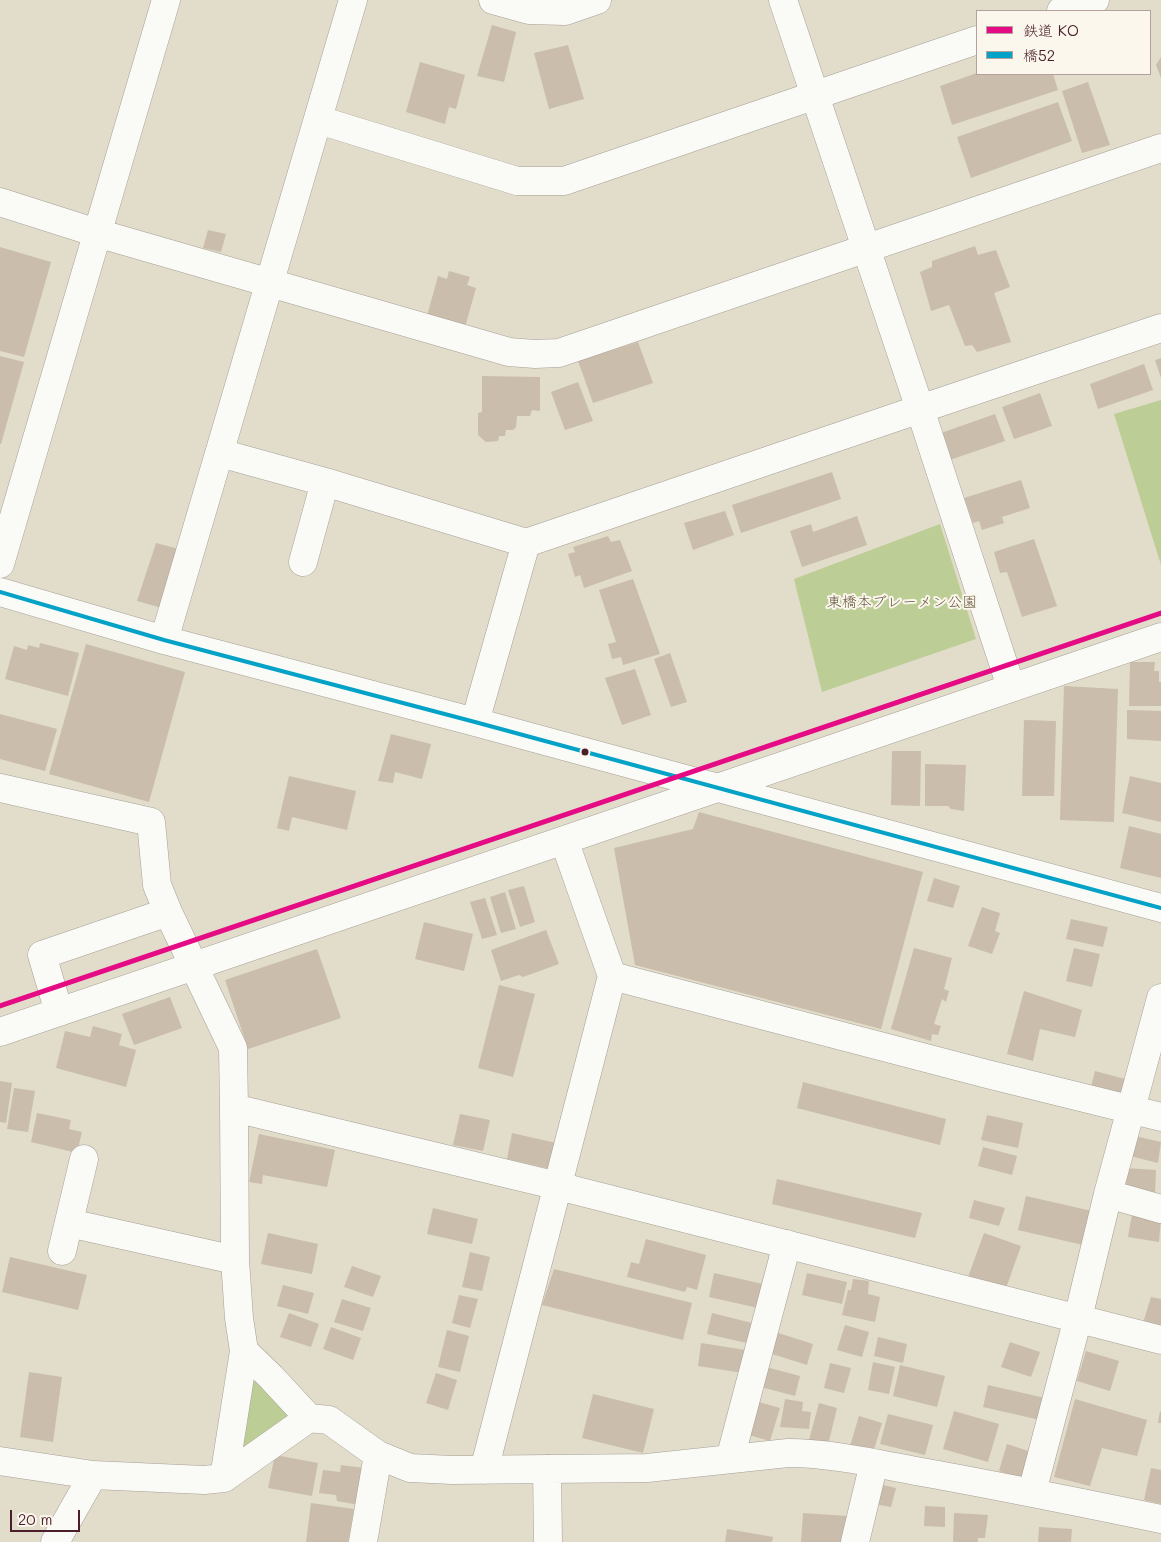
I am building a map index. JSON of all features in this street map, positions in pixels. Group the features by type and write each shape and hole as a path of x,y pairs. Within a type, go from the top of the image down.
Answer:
{"street":[{"path":"0,564 166,0"},
{"path":"164,640 354,0"},
{"path":"493,0 529,10 565,11 597,0"},
{"path":"783,0 920,408 1011,687"},
{"path":"1064,10 1095,0"},
{"path":"319,120 517,181 564,181 976,40"},
{"path":"0,202 97,233 509,352 559,353 1161,148"},
{"path":"220,453 325,482 526,544 920,408 1161,328"},
{"path":"303,562 325,482"},
{"path":"475,722 526,544"},
{"path":"0,592 164,640 717,787 1161,908"},
{"path":"0,1032 1161,637"},
{"path":"0,788 151,822 157,885 168,912 234,1048 235,1260 239,1318 244,1351 224,1478"},
{"path":"484,1470 612,976 564,840"},
{"path":"59,1012 42,955 168,912"},
{"path":"612,976 978,1072 1161,1117"},
{"path":"1032,1492 1078,1318 1108,1194 1161,998"},
{"path":"234,1108 558,1186 1161,1340"},
{"path":"62,1250 84,1159"},
{"path":"1108,1194 1161,1209"},
{"path":"69,1223 235,1260"},
{"path":"730,1459 787,1244"},
{"path":"244,1351 310,1418 329,1420 378,1455 410,1468 484,1470 647,1468 803,1453 874,1463 1032,1492 1161,1519"},
{"path":"0,1461 93,1475 204,1480 224,1478 310,1418"},
{"path":"363,1542 378,1455"},
{"path":"855,1542 874,1463"},
{"path":"547,1469 548,1542"},
{"path":"55,1542 93,1475"}],"green space":[{"path":"1161,400 1161,565 1114,414"},
{"name":"東橋本ブレーメン公園","path":"940,524 976,639 822,692 794,579"},
{"path":"252,1374 291,1418 240,1454"}],"building":[{"path":"492,25 516,32 504,82 477,76"},
{"path":"568,45 584,99 549,109 534,53"},
{"path":"1161,57 1161,78 1156,65"},
{"path":"420,62 465,75 456,109 449,107 445,124 406,112"},
{"path":"976,73 976,75 1053,75 1058,90 952,125 940,86"},
{"path":"1088,82 1110,145 1082,153 1062,91"},
{"path":"1058,102 1072,141 971,178 957,137"},
{"path":"208,230 226,234 221,252 203,248"},
{"path":"975,246 978,255 996,250 1010,287 994,293 1011,342 977,352 972,345 965,346 949,305 931,311 920,272 932,267 932,261"},
{"path":"0,247 51,262 24,357 0,351"},
{"path":"449,271 470,277 467,285 476,288 465,327 427,316 438,276 447,279"},
{"path":"638,342 653,383 593,403 578,361"},
{"path":"0,356 24,362 1,444 0,444"},
{"path":"1161,358 1161,378 1155,360"},
{"path":"1144,364 1153,390 1098,409 1090,384"},
{"path":"482,376 540,377 540,411 532,410 530,416 517,416 516,427 513,430 506,430 505,436 499,436 498,441 486,442 478,435 478,413 482,412"},
{"path":"578,382 593,421 565,430 551,392"},
{"path":"1040,393 1052,426 1014,439 1002,407"},
{"path":"995,414 1005,441 950,460 941,433"},
{"path":"832,472 841,499 741,533 732,505"},
{"path":"1021,480 1030,508 1002,517 1004,523 982,530 979,521 973,523 964,498"},
{"path":"725,511 734,535 693,550 684,523"},
{"path":"857,516 867,545 802,567 790,531 811,524 813,532"},
{"path":"608,536 611,542 620,540 632,571 584,588 580,575 575,577 568,554 575,552 573,547"},
{"path":"1034,539 1057,606 1022,617 1007,572 1000,573 994,552"},
{"path":"156,543 179,549 162,608 137,601"},
{"path":"633,579 660,654 623,665 621,657 612,659 608,644 616,642 599,590"},
{"path":"40,643 79,653 68,696 5,679 14,646 27,650 28,645 39,648"},
{"path":"86,644 185,672 149,802 49,774"},
{"path":"670,653 687,702 671,707 654,659"},
{"path":"1130,662 1155,662 1154,671 1159,671 1159,682 1161,682 1161,706 1129,706"},
{"path":"635,669 651,715 622,725 605,678"},
{"path":"1064,686 1118,689 1114,822 1060,820"},
{"path":"1127,710 1161,711 1161,741 1127,739"},
{"path":"0,714 57,729 45,771 0,759"},
{"path":"1024,720 1056,721 1054,796 1022,796"},
{"path":"391,734 431,744 422,779 395,772 393,783 378,781"},
{"path":"892,751 921,751 920,806 891,805"},
{"path":"925,764 966,765 964,811 951,809 948,806 925,806"},
{"path":"289,776 356,791 347,830 292,817 289,831 277,828"},
{"path":"1130,776 1161,783 1161,822 1122,813"},
{"path":"699,812 923,872 881,1029 635,965 614,848 693,829"},
{"path":"1129,826 1161,834 1161,878 1120,868"},
{"path":"934,878 960,886 953,908 927,901"},
{"path":"524,886 535,922 520,927 508,890"},
{"path":"505,892 516,929 501,933 490,897"},
{"path":"485,898 497,935 482,939 470,902"},
{"path":"982,907 1000,913 995,931 1000,933 992,954 968,946"},
{"path":"1071,919 1108,927 1103,947 1066,939"},
{"path":"424,922 473,934 464,971 415,959"},
{"path":"546,930 559,964 523,977 519,975 501,981 491,950"},
{"path":"914,948 952,958 944,989 949,991 946,1002 942,999 934,1024 941,1026 938,1035 932,1034 931,1041 891,1029"},
{"path":"1074,948 1100,954 1092,987 1066,981"},
{"path":"317,949 341,1018 248,1049 225,980"},
{"path":"499,985 535,994 513,1077 478,1068"},
{"path":"1024,991 1082,1010 1075,1037 1040,1029 1033,1061 1007,1054"},
{"path":"170,997 182,1028 134,1045 122,1014"},
{"path":"93,1026 122,1034 119,1045 136,1050 126,1087 56,1068 65,1031 90,1037"},
{"path":"1095,1071 1129,1080 1124,1099 1090,1091"},
{"path":"0,1081 12,1083 6,1123 0,1122"},
{"path":"803,1082 946,1119 940,1145 797,1108"},
{"path":"14,1088 35,1091 28,1132 7,1129"},
{"path":"37,1113 71,1120 69,1129 82,1132 77,1153 31,1142"},
{"path":"460,1114 490,1120 483,1151 453,1145"},
{"path":"987,1115 1023,1123 1018,1148 981,1140"},
{"path":"512,1133 556,1143 551,1169 507,1159"},
{"path":"259,1134 335,1150 327,1187 263,1175 262,1184 249,1182"},
{"path":"1135,1136 1161,1142 1158,1163 1130,1156"},
{"path":"983,1147 1017,1156 1012,1175 978,1166"},
{"path":"1125,1168 1156,1170 1155,1194 1124,1192"},
{"path":"777,1179 922,1213 915,1238 772,1204"},
{"path":"1026,1196 1092,1211 1083,1245 1018,1230"},
{"path":"974,1200 1005,1208 999,1226 969,1218"},
{"path":"433,1208 478,1219 472,1244 427,1234"},
{"path":"1132,1214 1161,1219 1159,1242 1128,1237"},
{"path":"268,1233 318,1244 312,1274 261,1264"},
{"path":"984,1233 1021,1246 1005,1291 968,1277"},
{"path":"646,1239 706,1255 697,1290 687,1287 685,1292 627,1277 631,1262 639,1264"},
{"path":"470,1252 490,1257 482,1291 462,1287"},
{"path":"10,1257 87,1275 78,1310 2,1292"},
{"path":"352,1266 381,1276 373,1297 344,1287"},
{"path":"554,1269 692,1303 683,1340 542,1305"},
{"path":"714,1273 763,1284 758,1308 709,1297"},
{"path":"807,1273 847,1282 842,1304 802,1295"},
{"path":"853,1279 869,1281 868,1294 880,1297 875,1322 842,1315 848,1290 851,1290"},
{"path":"283,1285 314,1293 308,1314 277,1306"},
{"path":"459,1295 478,1299 470,1328 452,1323"},
{"path":"1151,1297 1161,1299 1161,1328 1143,1323"},
{"path":"342,1299 371,1308 363,1331 334,1322"},
{"path":"289,1313 319,1324 311,1347 280,1337"},
{"path":"712,1313 756,1324 751,1344 707,1334"},
{"path":"845,1325 869,1332 862,1357 837,1350"},
{"path":"331,1327 361,1338 353,1360 323,1349"},
{"path":"447,1330 469,1336 460,1372 438,1367"},
{"path":"775,1332 813,1344 807,1365 769,1353"},
{"path":"878,1337 907,1344 903,1363 874,1356"},
{"path":"1010,1342 1040,1352 1031,1377 1001,1367"},
{"path":"701,1343 746,1350 743,1373 698,1366"},
{"path":"1086,1351 1119,1361 1110,1391 1077,1381"},
{"path":"873,1362 895,1367 889,1394 868,1390"},
{"path":"830,1363 851,1368 844,1393 824,1388"},
{"path":"900,1365 945,1376 937,1407 893,1396"},
{"path":"766,1367 800,1376 795,1396 761,1387"},
{"path":"29,1372 62,1377 53,1442 20,1437"},
{"path":"436,1373 457,1380 448,1410 426,1403"},
{"path":"988,1385 1045,1398 1040,1420 983,1407"},
{"path":"593,1394 654,1409 643,1453 582,1438"},
{"path":"785,1399 803,1402 802,1411 811,1412 809,1429 780,1427"},
{"path":"1075,1399 1147,1420 1137,1456 1102,1448 1090,1486 1054,1477"},
{"path":"759,1402 780,1408 770,1441 749,1435"},
{"path":"819,1403 837,1408 828,1445 809,1440"},
{"path":"954,1411 999,1424 988,1462 943,1449"},
{"path":"1160,1411 1161,1423 1158,1423"},
{"path":"888,1414 933,1425 925,1455 880,1444"},
{"path":"859,1416 882,1423 873,1453 850,1446"},
{"path":"1007,1444 1031,1452 1023,1479 999,1471"},
{"path":"275,1455 318,1463 312,1496 268,1488"},
{"path":"341,1465 365,1468 359,1505 337,1501 336,1495 319,1493 323,1470 340,1472"},
{"path":"1151,1468 1161,1470 1161,1504 1144,1500"},
{"path":"879,1484 896,1488 891,1507 875,1504"},
{"path":"311,1503 354,1509 348,1542 306,1542"},
{"path":"925,1506 945,1507 945,1527 924,1526"},
{"path":"803,1513 847,1516 845,1542 801,1542"},
{"path":"954,1513 988,1515 985,1538 978,1538 978,1542 953,1542"},
{"path":"1039,1527 1072,1529 1071,1542 1038,1542"},
{"path":"727,1529 773,1537 772,1542 725,1542"}],"rail line":[{"name":"KO","path":"0,1006 1161,613"}],"transit line":[{"name":"橋52","path":"0,592 164,640 475,722 1161,908"}]}
